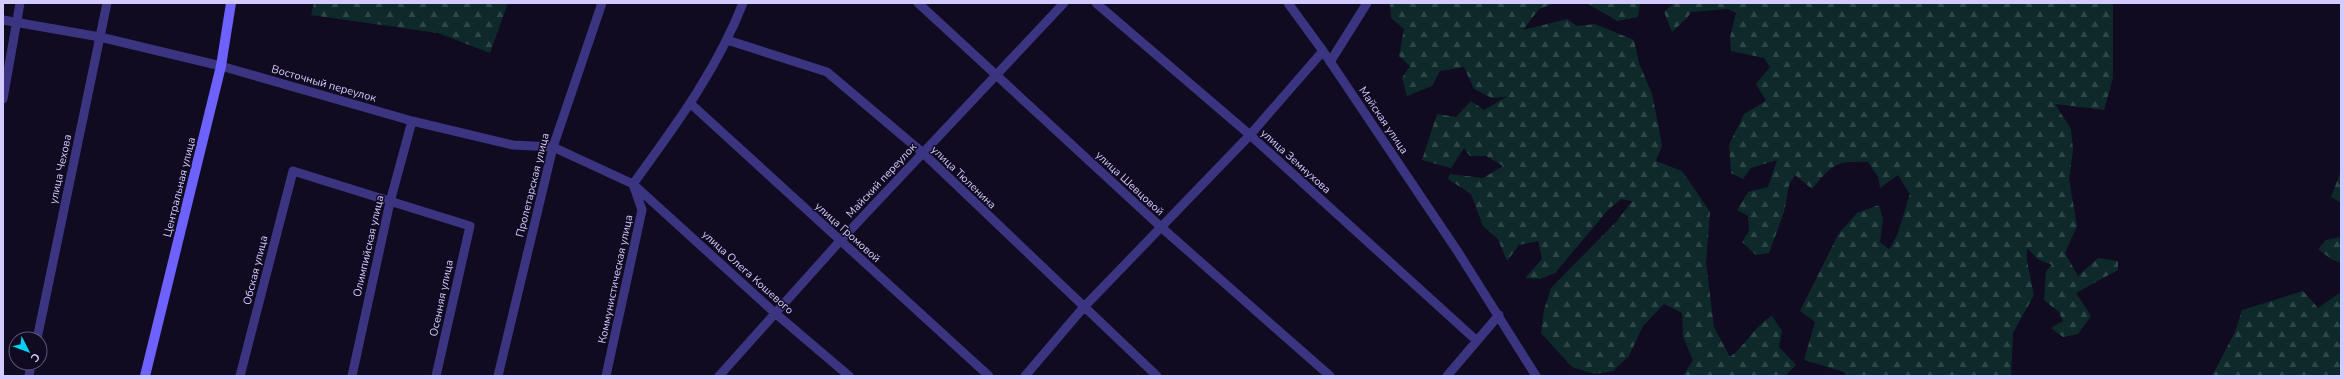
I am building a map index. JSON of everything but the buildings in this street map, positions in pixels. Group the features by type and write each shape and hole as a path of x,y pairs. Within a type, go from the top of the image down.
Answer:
{"main road":[{"name":"Центральная улица","path":"145,376 221,66 231,3"}],"street":[{"path":"3,99 15,23 20,3"},
{"name":"улица Чехова","path":"39,331 107,3"},
{"name":"Пролетарская улица","path":"498,376 553,147 602,3"},
{"path":"634,184 691,104 727,40 743,3"},
{"name":"улица Шевцовой","path":"918,3 1162,228 1330,376"},
{"name":"Майский переулок","path":"719,376 840,241 1064,3"},
{"name":"улица Земнухова","path":"1096,3 1250,135 1477,341"},
{"name":"Майская улица","path":"1288,3 1323,51 1458,252 1536,376"},
{"path":"1330,62 1367,3"},
{"name":"Восточный переулок","path":"3,20 100,37 221,66 412,121 513,145 553,147 634,184"},
{"name":"улица Тюленина","path":"727,40 827,72 923,153 1157,376"},
{"path":"1025,376 1084,308 1250,135 1323,51"},
{"name":"улица Громовой","path":"691,104 989,376"},
{"name":"Олимпийская улица","path":"352,376 390,202 412,121"},
{"name":"Обская улица","path":"240,376 293,170 390,202"},
{"name":"улица Олега Кошевого","path":"634,184 775,313 849,376"},
{"name":"Коммунистическая улица","path":"606,376 642,210 634,184"},
{"name":"Осенняя улица","path":"390,202 470,226 436,376"},
{"path":"1447,376 1499,315"}],"green space":[{"path":"314,3 508,3 490,53 438,33 311,15"},
{"path":"1390,3 1555,3 1539,9 1523,30 1567,19 1577,26 1595,24 1634,40 1639,63 1652,94 1659,128 1662,146 1656,161 1682,171 1710,212 1706,263 1714,327 1730,357 1760,325 1772,316 1782,331 1779,347 1796,365 1785,376 1683,376 1693,360 1683,337 1682,313 1664,304 1643,326 1629,356 1613,371 1595,374 1572,367 1541,333 1544,310 1551,288 1616,222 1632,201 1621,199 1608,210 1555,273 1540,279 1525,278 1542,259 1538,241 1519,245 1507,261 1498,239 1483,226 1471,194 1448,179 1450,174 1483,178 1503,166 1486,156 1470,156 1464,148 1451,168 1422,160 1437,114 1456,117 1471,101 1484,110 1506,97 1492,98 1474,89 1464,67 1440,71 1432,86 1407,96 1402,78 1410,66 1399,56 1404,29 1391,18"},
{"path":"1587,3 1640,3 1638,17 1617,21"},
{"path":"1674,3 2113,3 2113,78 2104,110 2055,104 2071,129 2073,150 2069,179 2077,226 2065,253 2078,276 2098,258 2118,261 2118,270 2076,293 2091,316 2078,334 2063,337 2051,328 2063,321 2059,312 2044,300 2046,271 2052,265 2039,260 2027,248 2027,261 2034,295 2013,333 2011,376 1846,376 1844,372 1804,360 1815,322 1800,311 1839,233 1857,213 1879,205 1883,219 1880,242 1889,249 1899,229 1910,194 1898,175 1880,188 1878,177 1868,162 1848,162 1836,166 1830,169 1812,189 1795,175 1789,185 1784,212 1769,253 1756,255 1742,242 1749,231 1748,216 1737,210 1748,192 1768,187 1777,160 1751,168 1743,179 1731,173 1729,145 1744,114 1766,101 1756,84 1770,67 1764,58 1731,51 1730,38 1736,13 1728,9 1691,12 1687,18 1672,32 1664,12"},
{"path":"2341,171 2341,203 2331,197"},
{"path":"2341,237 2341,263 2331,259 2318,249 2326,240"},
{"path":"2303,291 2318,308 2341,292 2341,376 2212,376 2235,332 2242,310"}]}
